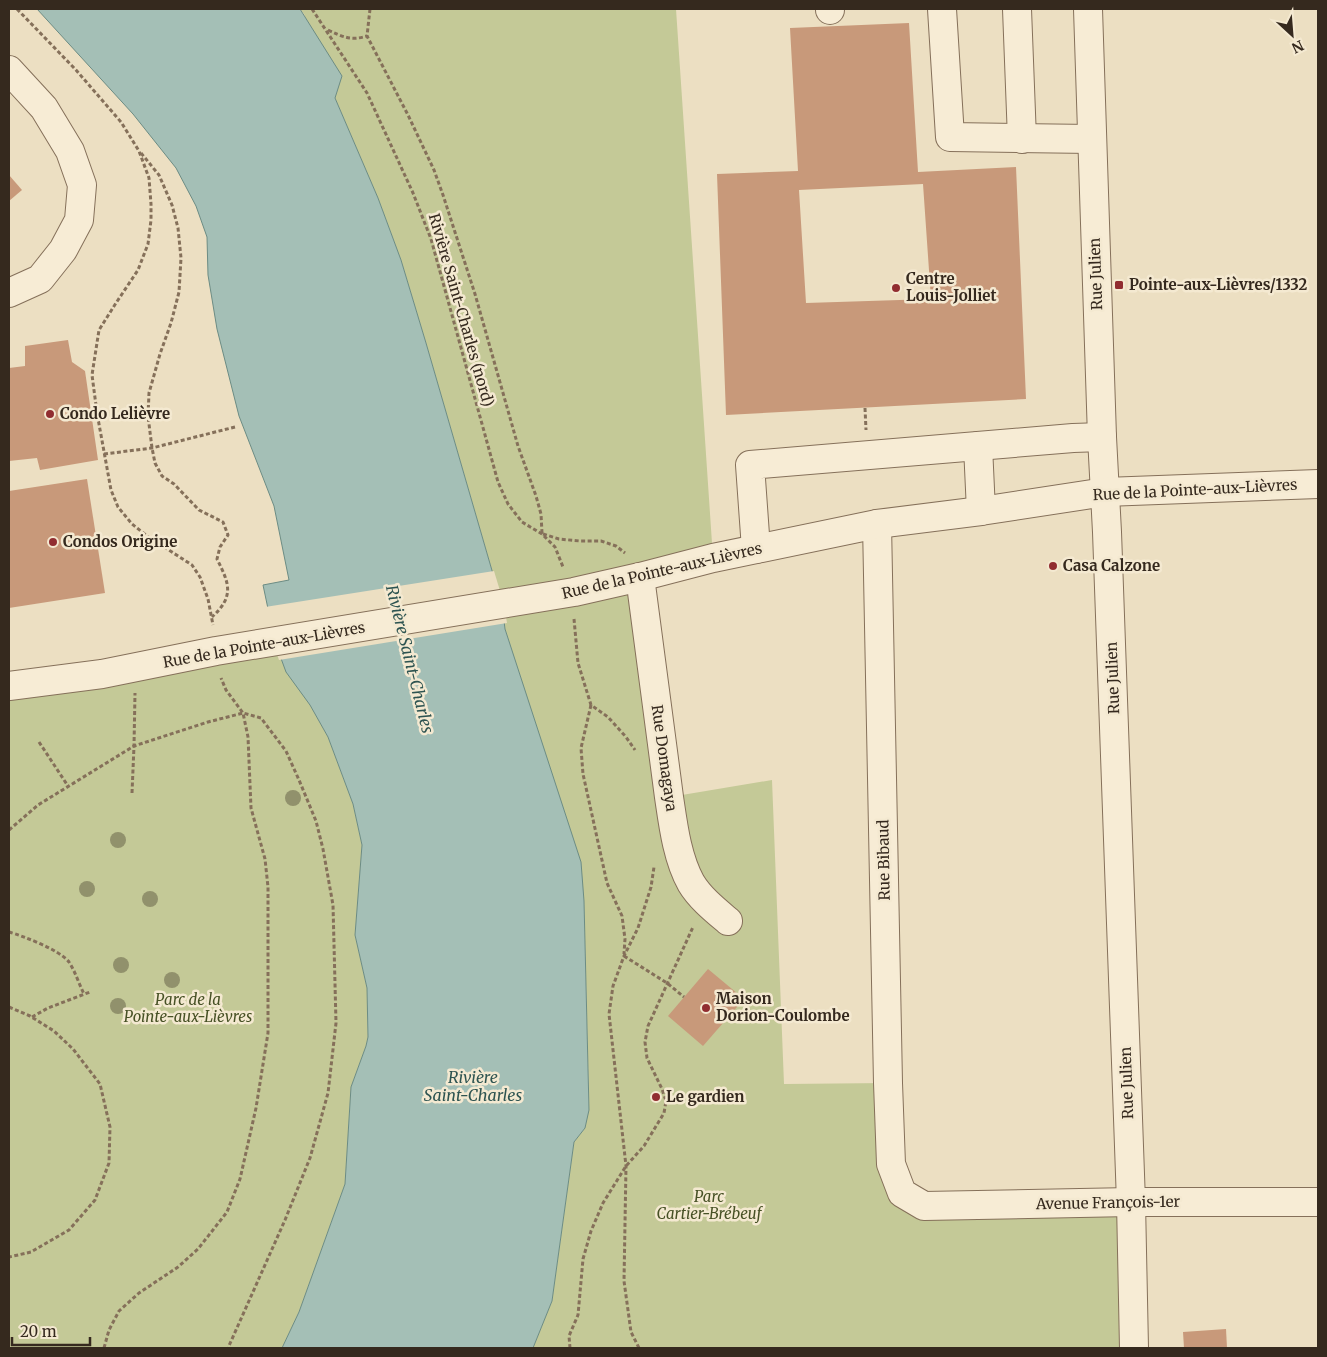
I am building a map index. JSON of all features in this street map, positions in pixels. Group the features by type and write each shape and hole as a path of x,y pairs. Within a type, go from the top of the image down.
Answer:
{"street":[{"path":"942,9 950,137 1092,140"},
{"path":"1017,9 1022,138"},
{"name":"Rue Julien","path":"1088,9 1131,1202 1134,1348"},
{"path":"9,70 44,108 70,151 82,185 79,220 63,250 40,279 9,293"},
{"path":"756,549 750,465 1102,437"},
{"path":"978,446 981,511"},
{"name":"Rue de la Pointe-aux-Lièvres","path":"9,686 102,674 216,651 574,592 713,558 877,524 981,511 1105,492 1318,484"},
{"name":"Rue Bibaud","path":"877,524 890,1155 891,1164 902,1193"},
{"name":"Rue Domagaya","path":"640,577 673,820 682,860 691,883 705,901 728,922"},
{"name":"Avenue François-1er","path":"902,1193 924,1206 1131,1202 1318,1202"}],"path":[{"path":"18,9 76,70 121,122 139,151 159,175 172,205 178,228 182,258 179,292 172,323 160,354 149,393 148,416 155,464 162,476 174,484 199,510 223,522 228,535 220,547 217,558 228,587 225,602 212,617 200,577 192,565 147,536 132,524 118,507 111,490 104,454 92,375 99,330 138,270 148,244 151,220 149,178 139,151"},
{"name":"Rivière Saint-Charles (nord)","path":"312,9 368,93 413,192 431,239 498,482 508,504 522,522 542,534 580,542 601,541 616,546 634,562 640,577"},
{"path":"370,9 367,36 412,123 434,170 443,195 475,294 518,446 542,514 542,534"},
{"path":"327,30 346,38 367,36"},
{"path":"104,454 152,448 235,427"},
{"path":"132,793 134,668"},
{"path":"104,1348 109,1330 119,1310 138,1293 178,1267 198,1249 227,1212 240,1179 256,1108 268,1033 268,887 265,859 251,808 248,737 243,713 226,690 219,675"},
{"path":"624,956 625,939 622,916 608,884 583,774 581,748 591,704 608,717 636,751"},
{"path":"9,830 38,805 134,746 208,722 243,713 261,718 286,751 316,821 333,906 336,1023 328,1093 310,1158 285,1220 228,1348"},
{"path":"39,742 68,786"},
{"path":"639,1348 631,1332 624,1281 626,1166 610,1014 613,986 624,956 638,928 651,887 655,860"},
{"path":"570,1348 569,1336 578,1315 583,1259 591,1231 603,1202 626,1166 644,1146 664,1113 666,1101 662,1088 647,1058 645,1042 648,1026 705,901"},
{"path":"9,932 62,955 69,962 84,994"},
{"path":"624,956 667,983 684,997"},
{"path":"32,1017 48,1008 90,992"},
{"path":"9,1007 32,1017 54,1031 73,1049 100,1084 110,1126 109,1164 95,1200 69,1230 31,1252 9,1258"}],"green space":[{"name":"Parc Cartier-Brébeuf","path":"300,9 676,9 713,558 640,577 670,797 772,780 784,1084 888,1083 902,1193 1131,1202 1134,1348 533,1348 552,1301 574,1142 585,1128 589,1100 584,901 505,629 502,605 401,260 378,198 335,98 304,14"},
{"name":"Parc de la Pointe-aux-Lièvres","path":"275,642 328,737 353,804 362,845 355,935 367,988 368,1037 351,1087 345,1184 299,1312 282,1348 9,1348 9,686"}],"water":[{"name":"Rivière Saint-Charles","path":"37,9 300,9 342,76 335,98 378,198 401,260 502,605 505,629 581,862 584,901 589,1110 585,1128 574,1142 552,1301 533,1348 282,1348 299,1312 345,1184 351,1087 368,1037 367,988 355,935 362,845 353,804 328,737 310,705 286,672 275,642 263,585 289,580 274,506 239,416 217,329 208,275 207,237 196,206 176,168 133,114"}],"pier":[{"path":"494,571 504,604 507,623 279,660 265,607"}],"building":[{"path":"909,23 918,172 1016,167 1026,399 726,415 717,174 798,171 790,28","holes":["923,184 931,299 806,303 799,190"]},
{"path":"9,175 22,190 9,201"},
{"name":"Condo Lelièvre","path":"68,340 72,362 85,371 98,460 40,470 37,458 9,461 9,368 25,366 25,346"},
{"name":"Condos Origine","path":"87,479 105,593 9,608 9,491"},
{"name":"Maison Dorion-Coulombe","path":"708,969 744,999 703,1046 668,1016"},
{"path":"1226,1329 1227,1348 1184,1348 1183,1332"}],"place":[{"name":"Pointe-aux-Lièvres/1332","path":"1119,285"},
{"name":"Centre Louis-Jolliet","path":"896,288"},
{"name":"Condo Lelièvre","path":"50,414"},
{"name":"Condos Origine","path":"53,542"},
{"name":"Casa Calzone","path":"1053,566"},
{"name":"Maison Dorion-Coulombe","path":"706,1008"},
{"name":"Le gardien","path":"656,1097"}]}
